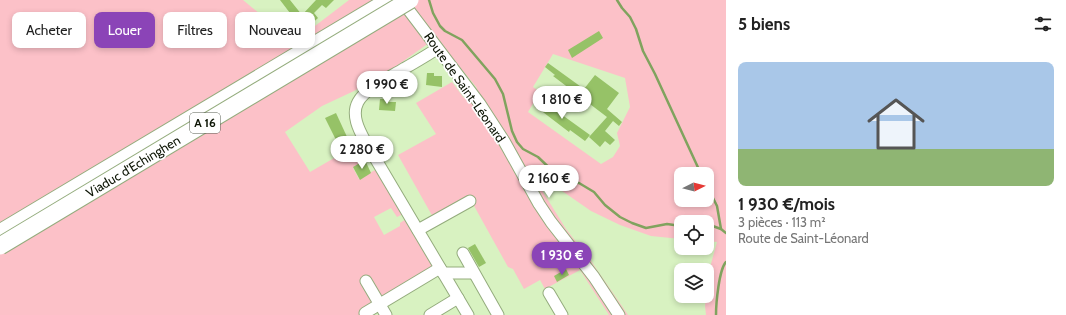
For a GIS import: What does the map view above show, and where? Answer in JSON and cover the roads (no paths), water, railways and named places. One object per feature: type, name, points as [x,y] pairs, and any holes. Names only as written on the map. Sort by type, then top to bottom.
[{"type":"highway","name":"Viaduc d'Echinghen","points":[[0,233],[390,0]]},
{"type":"highway","name":"Viaduc d'Echinghen","points":[[0,246],[410,0]]},
{"type":"street","name":"Route de Saint-Léonard","points":[[401,0],[489,117],[539,204],[551,222],[594,277],[620,315]]},
{"type":"street","points":[[437,49],[377,84],[364,94],[357,103],[355,111],[358,128],[468,315]]},
{"type":"street","points":[[418,230],[470,201]]},
{"type":"street","points":[[463,253],[498,315]]},
{"type":"street","points":[[365,313],[442,270],[473,272]]},
{"type":"street","points":[[366,281],[386,315]]},
{"type":"street","points":[[549,293],[562,315]]},
{"type":"street","points":[[430,315],[458,298]]},
{"type":"waterway","points":[[429,0],[433,13],[440,26],[445,31],[462,40],[495,79],[503,94],[512,131],[517,142],[523,149],[538,157],[563,181],[579,183],[594,192],[605,205],[620,217],[646,228],[667,224],[674,225]]},
{"type":"waterway","points":[[617,0],[630,17],[636,29],[643,51],[698,167]]},
{"type":"waterway","points":[[714,200],[717,206],[721,229]]},
{"type":"waterway","points":[[714,226],[726,233]]},
{"type":"waterway","points":[[716,315],[717,295],[721,272],[726,262]]}]
